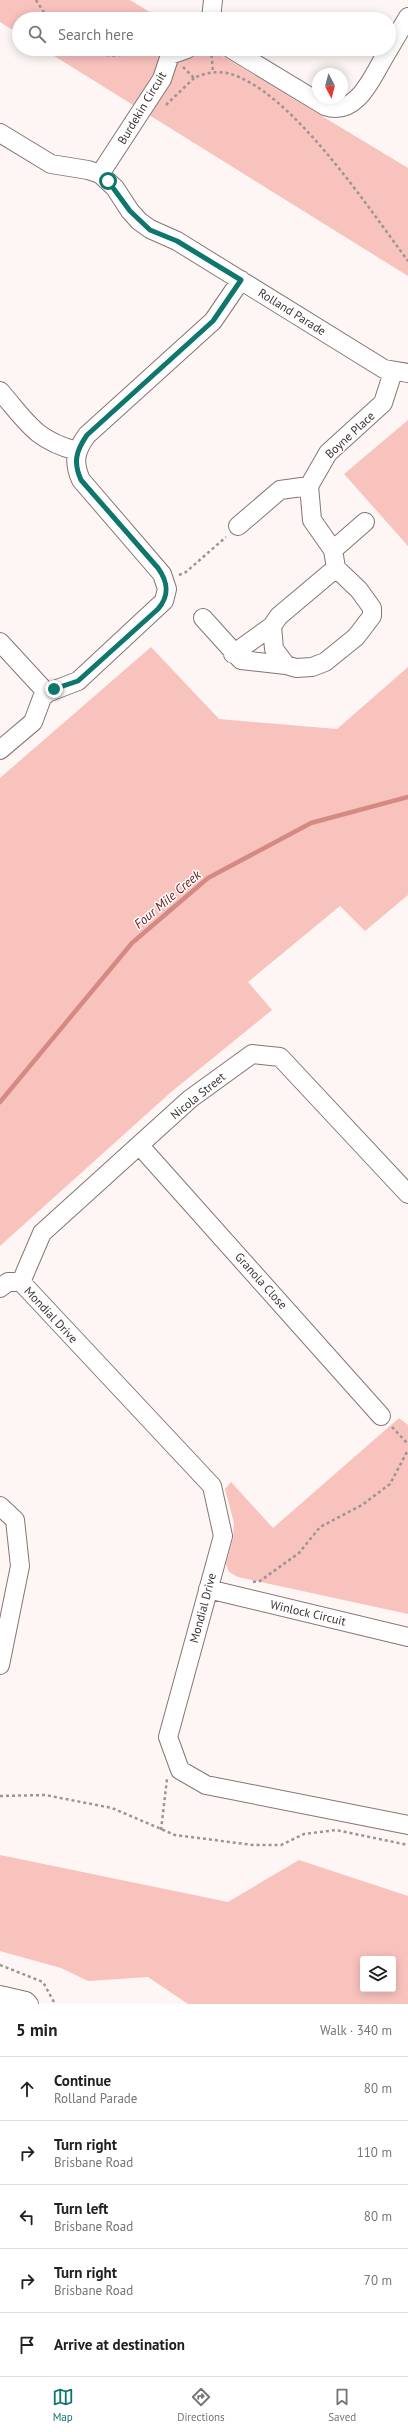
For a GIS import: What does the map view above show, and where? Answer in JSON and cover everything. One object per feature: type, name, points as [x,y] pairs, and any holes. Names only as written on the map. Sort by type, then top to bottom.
[{"type":"street","points":[[212,12],[213,0]]},
{"type":"street","points":[[396,37],[408,17]]},
{"type":"street","name":"Burdekin Circuit","points":[[100,174],[177,56]]},
{"type":"street","points":[[243,56],[325,106],[336,109],[348,107],[358,100],[385,56]]},
{"type":"street","points":[[0,133],[51,164],[88,170],[100,174]]},
{"type":"street","name":"Rolland Parade","points":[[100,174],[114,188],[130,211],[150,230],[177,241],[384,369],[401,372]]},
{"type":"street","points":[[0,750],[32,722],[42,698],[47,693],[78,681],[158,609],[164,601],[167,589],[166,582],[158,568],[81,480],[76,468],[77,451],[87,435],[213,321],[241,280]]},
{"type":"street","name":"Boyne Place","points":[[309,486],[328,453],[383,403],[401,372]]},
{"type":"street","points":[[0,391],[40,436],[54,445],[77,451]]},
{"type":"street","points":[[203,618],[233,654],[241,660],[249,663],[286,665],[296,668],[312,667],[325,662],[356,637],[372,616],[372,608],[359,590],[336,568],[333,550],[312,520],[309,486],[280,490],[238,526]]},
{"type":"street","points":[[333,550],[365,522]]},
{"type":"street","points":[[233,654],[272,626],[279,616],[336,568]]},
{"type":"street","points":[[272,626],[274,649],[286,665]]},
{"type":"street","points":[[0,642],[47,693]]},
{"type":"street","name":"Nicola Street","points":[[21,1282],[42,1233],[140,1146],[190,1099],[252,1054],[280,1056],[408,1194]]},
{"type":"street","name":"Granola Close","points":[[140,1146],[381,1416]]},
{"type":"street","points":[[0,1288],[8,1282],[21,1282]]},
{"type":"street","name":"Mondial Drive","points":[[21,1282],[212,1486],[222,1536],[168,1737],[180,1770]]},
{"type":"street","points":[[0,1506],[15,1520],[20,1566],[0,1665]]},
{"type":"street","name":"Winlock Circuit","points":[[208,1589],[408,1637]]},
{"type":"street","points":[[180,1770],[206,1785],[408,1825]]},
{"type":"street","points":[[0,1995],[26,2001],[29,2004]]},
{"type":"path","points":[[36,0],[44,12]]},
{"type":"path","points":[[181,56],[194,78],[213,72],[227,73],[251,85],[282,106],[298,121],[333,162],[408,261]]},
{"type":"path","points":[[212,56],[213,72]]},
{"type":"path","points":[[173,577],[186,572],[238,526]]},
{"type":"path","points":[[381,1416],[408,1444]]},
{"type":"path","points":[[245,1583],[260,1581],[299,1553],[320,1527],[362,1505],[390,1484],[408,1450]]},
{"type":"path","points":[[161,1830],[167,1778],[180,1770]]},
{"type":"path","points":[[0,1796],[45,1795],[112,1808],[175,1835],[253,1845],[281,1845],[304,1834],[336,1830],[408,1845]]},
{"type":"path","points":[[0,1965],[43,1982],[55,2004]]},
{"type":"shaded area","points":[[0,0],[130,0],[150,12],[12,12],[12,30],[0,22]]},
{"type":"shaded area","points":[[54,56],[223,56],[408,168],[408,276]]},
{"type":"shaded area","points":[[408,420],[408,546],[344,474]]},
{"type":"shaded area","points":[[151,647],[219,719],[337,729],[408,667],[408,895],[365,931],[340,906],[248,982],[272,1010],[170,1093],[0,1246],[0,778]]},
{"type":"shaded area","points":[[399,1418],[408,1425],[408,1614],[238,1577],[229,1572],[226,1564],[233,1539],[234,1523],[225,1489],[231,1482],[273,1528]]},
{"type":"shaded area","points":[[0,1855],[228,1902],[299,1860],[408,1896],[408,2004],[188,2004],[148,1977],[88,1981],[61,1968],[0,1951]]},
{"type":"waterway","name":"Four Mile Creek","points":[[0,1102],[132,943],[208,878],[311,823],[408,797]]},
{"type":"route","points":[[54,689],[78,681],[158,609],[164,601],[167,589],[166,582],[158,568],[81,480],[76,468],[75,460],[77,451],[87,435],[213,321],[241,280],[177,241],[150,230],[130,211],[108,181]]}]
